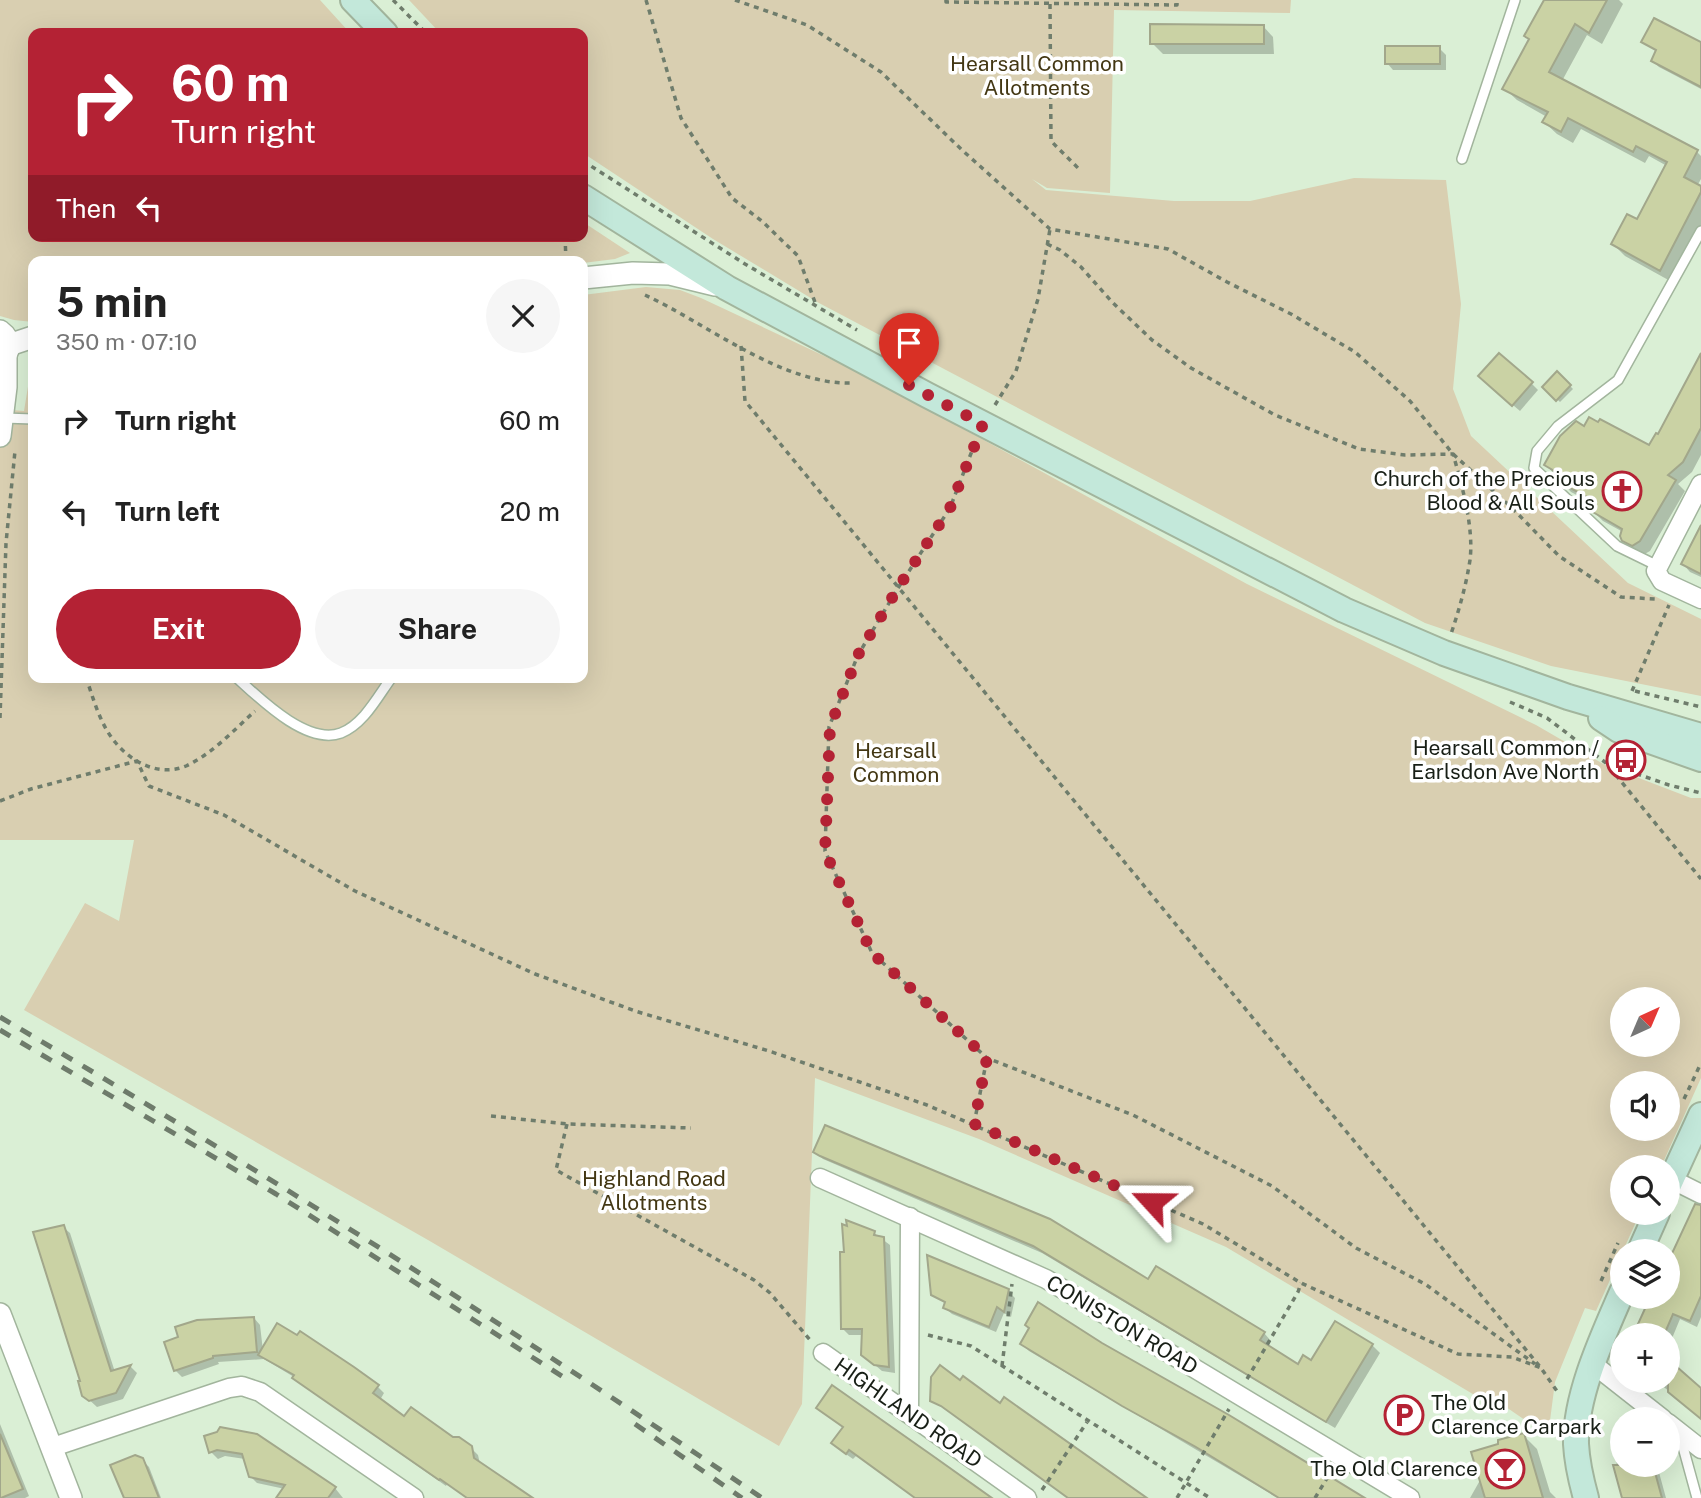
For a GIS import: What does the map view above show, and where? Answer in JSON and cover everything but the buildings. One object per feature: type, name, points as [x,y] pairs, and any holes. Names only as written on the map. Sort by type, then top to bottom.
[{"type":"main road","points":[[354,0],[380,28]]},
{"type":"main road","points":[[588,200],[727,288],[983,424],[1344,610],[1444,653],[1568,697],[1701,736]]},
{"type":"main road","points":[[1568,697],[1619,730],[1701,759]]},
{"type":"main road","points":[[1607,709],[1632,706],[1701,719]]},
{"type":"main road","points":[[1680,1160],[1701,1115]]},
{"type":"main road","points":[[1586,1498],[1578,1470],[1576,1441],[1593,1363],[1615,1309]]},
{"type":"street","points":[[588,277],[633,272],[670,274],[727,288]]},
{"type":"street","points":[[5,418],[4,348],[28,339]]},
{"type":"street","points":[[1701,484],[1657,568],[1662,581],[1701,599]]},
{"type":"street","name":"CONISTON ROAD","points":[[820,1178],[1046,1279],[1410,1498]]},
{"type":"street","points":[[1680,1187],[1701,1194]]},
{"type":"street","points":[[909,1414],[910,1217]]},
{"type":"street","points":[[0,1314],[71,1498]]},
{"type":"street","name":"HIGHLAND ROAD","points":[[823,1353],[1027,1498]]},
{"type":"street","points":[[1593,1363],[1648,1407]]},
{"type":"street","points":[[53,1447],[242,1386],[260,1392],[414,1498]]},
{"type":"street","points":[[1680,1432],[1701,1449]]},
{"type":"lane","points":[[1462,159],[1515,0]]},
{"type":"lane","points":[[1657,568],[1617,546],[1534,468],[1537,451],[1558,426],[1618,380],[1701,231]]},
{"type":"lane","points":[[5,418],[28,419]]},
{"type":"lane","points":[[242,683],[264,703],[316,735],[341,733],[363,718],[387,683]]},
{"type":"lane","points":[[1680,1448],[1697,1498]]},
{"type":"path","points":[[393,0],[421,28]]},
{"type":"path","points":[[646,0],[681,118],[732,198],[763,222],[798,256],[817,306]]},
{"type":"path","points":[[735,0],[807,25],[881,72],[1050,229],[1168,249],[1291,314],[1354,352],[1410,401],[1453,454],[1513,508],[1559,556],[1621,597],[1652,600],[1677,587]]},
{"type":"path","points":[[946,0],[1177,5],[1177,0]]},
{"type":"path","points":[[1050,4],[1051,141],[1080,170]]},
{"type":"path","points":[[588,164],[745,264],[859,331]]},
{"type":"path","points":[[1050,229],[1038,299],[1016,371],[983,424],[950,508],[858,655],[830,727],[825,852],[872,953],[987,1058],[1133,1115],[1272,1186],[1356,1248],[1426,1284],[1541,1368]]},
{"type":"path","points":[[1047,244],[1060,250],[1081,267],[1112,302],[1152,340],[1191,368],[1275,415],[1359,449],[1405,455],[1453,454]]},
{"type":"path","points":[[639,292],[741,346],[745,401],[1541,1368],[1559,1394]]},
{"type":"path","points":[[0,718],[6,543],[5,418]]},
{"type":"path","points":[[1444,653],[1461,605],[1470,558],[1466,499],[1453,454]]},
{"type":"path","points":[[1632,691],[1677,587]]},
{"type":"path","points":[[88,683],[114,741],[137,761],[162,772],[186,766],[215,746],[264,703]]},
{"type":"path","points":[[137,761],[149,786],[224,816],[355,891],[535,974],[635,1011],[769,1051],[928,1105],[1203,1224],[1301,1283],[1458,1354],[1511,1357],[1541,1368]]},
{"type":"path","points":[[0,801],[31,789],[137,761]]},
{"type":"path","points":[[1701,793],[1606,763],[1701,879]]},
{"type":"path","points":[[974,1124],[987,1058]]},
{"type":"path","points":[[491,1116],[567,1124],[691,1128]]},
{"type":"path","points":[[567,1124],[556,1170],[754,1280],[770,1293],[823,1353]]},
{"type":"path","points":[[1002,1366],[1014,1264]]},
{"type":"path","points":[[1177,1498],[1301,1283]]},
{"type":"path","points":[[909,1330],[971,1346],[1210,1498]]},
{"type":"path","points":[[1037,1498],[1087,1422]]},
{"type":"path","points":[[1315,1498],[1340,1457]]},
{"type":"green space","points":[[0,0],[320,0],[345,28],[28,28],[28,242],[588,242],[588,225],[630,253],[615,259],[588,262],[588,256],[28,256],[28,321],[0,316]]},
{"type":"green space","name":"Hearsall Common Allotments","points":[[409,0],[1291,0],[1290,13],[1114,10],[1110,193],[1047,188],[1032,179],[1046,190],[1174,201],[1250,201],[1354,178],[1446,180],[1461,304],[1453,389],[1471,436],[1628,583],[1701,619],[1701,696],[1551,666],[1425,623],[819,303],[713,239],[588,156],[588,28],[435,28]]},
{"type":"green space","name":"Hearsall Common","points":[[646,287],[680,290],[867,376],[1247,584],[1536,725],[1605,765],[1691,798],[1701,798],[1701,1078],[1680,1125],[1680,1071],[1610,1071],[1610,1141],[1673,1141],[1666,1155],[1610,1155],[1610,1225],[1635,1225],[1628,1239],[1610,1239],[1610,1280],[1596,1311],[1585,1308],[1555,1382],[1548,1436],[1506,1407],[1503,1412],[1226,1247],[979,1139],[815,1078],[802,1404],[779,1446],[428,1240],[24,1010],[85,903],[119,921],[134,840],[0,840],[0,409],[24,411],[28,386],[28,683],[588,683],[588,294]]},
{"type":"railway","points":[[0,1017],[385,1251],[762,1498]]},
{"type":"railway","points":[[0,1030],[276,1194],[568,1380]]},
{"type":"railway","points":[[635,1424],[742,1498]]},
{"type":"place","name":"Church of the Precious Blood & All Souls","points":[[1622,491]]},
{"type":"place","name":"Hearsall Common / Earlsdon Ave North","points":[[1626,760]]},
{"type":"place","name":"The Old Clarence Carpark","points":[[1404,1415]]},
{"type":"place","name":"The Old Clarence","points":[[1505,1469]]},
{"type":"route","points":[[909,385],[983,424],[950,508],[858,655],[830,727],[825,852],[872,953],[987,1058],[974,1124],[1152,1202]]},
{"type":"park label","name":"Highland Road Allotments","points":[[654,1191]]}]
